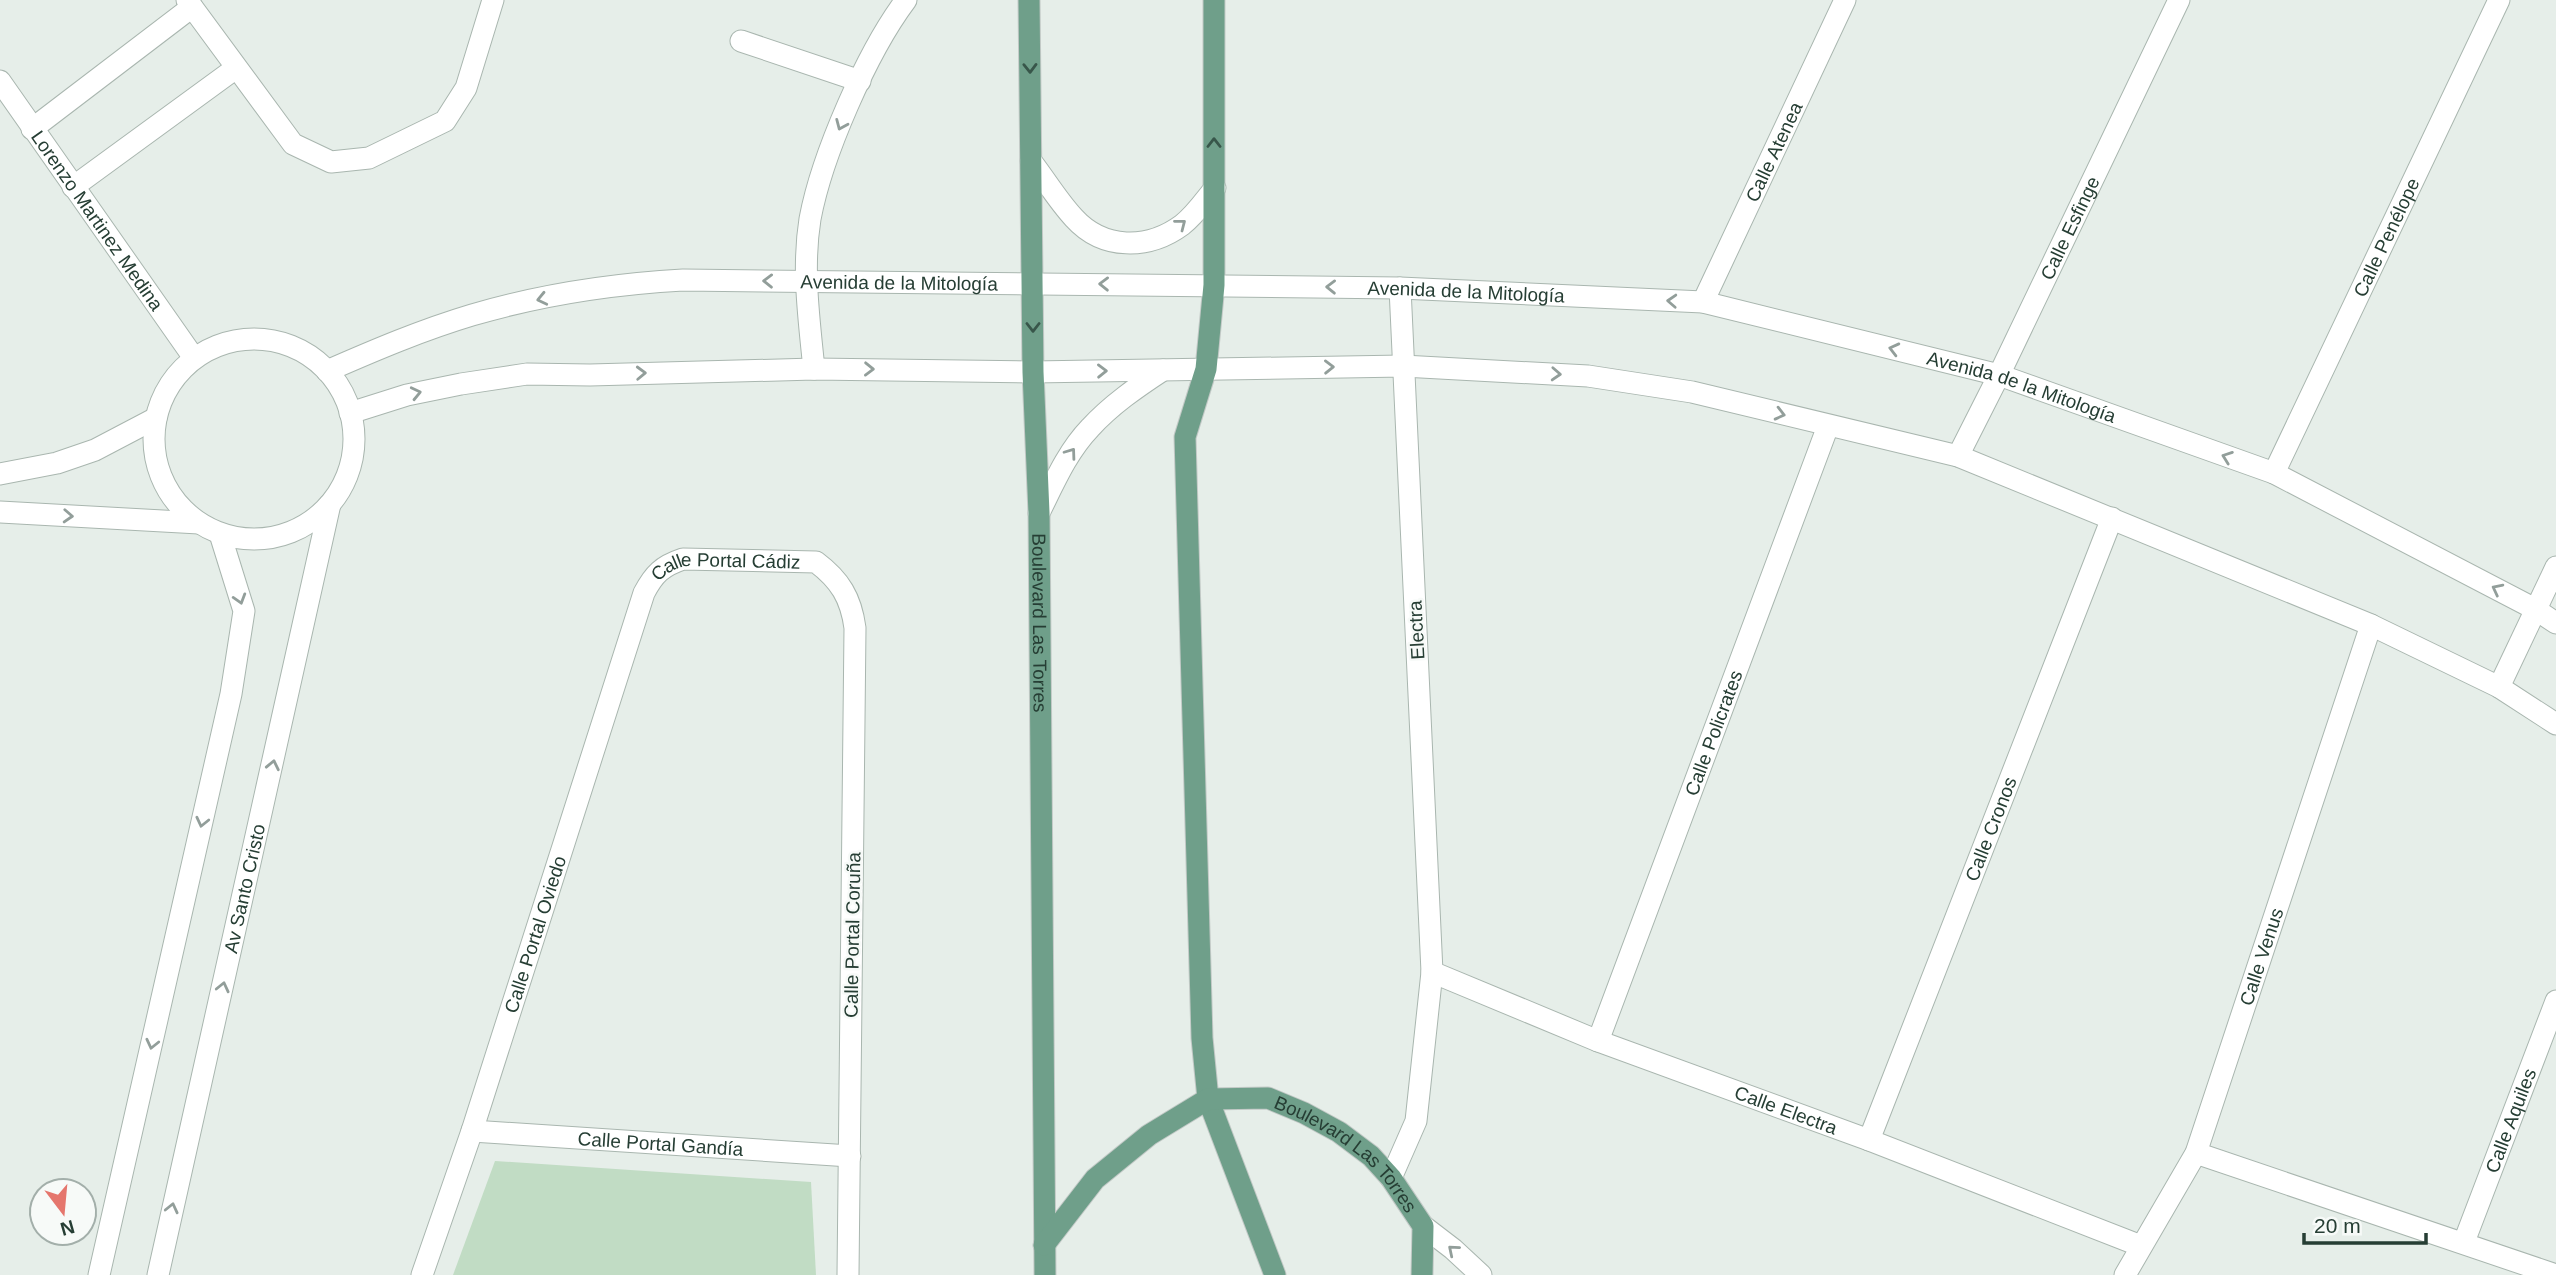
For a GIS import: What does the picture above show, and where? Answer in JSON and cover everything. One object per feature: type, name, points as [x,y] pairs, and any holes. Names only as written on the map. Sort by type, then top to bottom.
[{"type":"main road","name":"Boulevard Las Torres","points":[[1029,0],[1033,372],[1039,513],[1045,1275]]},
{"type":"main road","points":[[1214,0],[1214,285],[1206,369],[1185,437],[1202,1038],[1208,1099],[1275,1275]]},
{"type":"main road","name":"Boulevard Las Torres","points":[[1208,1099],[1268,1098],[1339,1132],[1371,1156],[1391,1178],[1423,1226],[1423,1275]]},
{"type":"main road","points":[[1044,1245],[1096,1180],[1149,1135],[1208,1099]]},
{"type":"street","points":[[32,129],[190,4],[293,144],[331,162],[369,159],[445,121],[466,88],[493,0]]},
{"type":"street","points":[[814,369],[806,281],[810,220],[826,158],[860,81],[896,13],[906,0]]},
{"type":"street","name":"Calle Atenea","points":[[1703,302],[1845,0]]},
{"type":"street","name":"Calle Esfinge","points":[[1958,456],[2179,0]]},
{"type":"street","name":"Calle Penélope","points":[[2274,474],[2499,0]]},
{"type":"street","points":[[741,41],[860,81]]},
{"type":"street","points":[[73,187],[236,68]]},
{"type":"street","name":"Lorenzo Martinez Medina","points":[[0,81],[194,358]]},
{"type":"street","points":[[1031,161],[1074,218],[1087,229],[1120,244],[1142,243],[1164,236],[1184,223],[1215,188]]},
{"type":"street","name":"Avenida de la Mitología","points":[[327,371],[396,341],[473,314],[561,294],[662,281],[1400,288],[1703,302],[1999,375],[2274,474],[2535,609],[2556,623]]},
{"type":"street","name":"Electra","points":[[1391,1178],[1416,1121],[1432,972],[1400,288]]},
{"type":"street","points":[[263,340],[287,345],[309,356],[327,371],[342,391],[351,413],[354,437],[352,461],[344,484],[330,504],[313,520],[292,532],[268,539],[244,539],[220,534],[199,523],[180,508],[165,488],[156,466],[153,442],[156,418],[163,396],[177,375],[194,358],[216,346],[263,340]]},
{"type":"street","points":[[351,413],[407,395],[527,374],[814,369],[1033,372],[1403,366],[1588,376],[1692,391],[1958,456],[2371,625],[2499,687],[2556,724]]},
{"type":"street","points":[[1039,513],[1064,463],[1089,428],[1123,397],[1163,370]]},
{"type":"street","points":[[0,474],[57,463],[83,454],[156,418]]},
{"type":"street","name":"Calle Policrates","points":[[1598,1041],[1828,426]]},
{"type":"street","name":"Av Santo Cristo","points":[[158,1275],[330,504]]},
{"type":"street","points":[[0,512],[199,523]]},
{"type":"street","name":"Calle Cronos","points":[[1869,1140],[2112,518]]},
{"type":"street","points":[[99,1275],[232,694],[244,611],[220,534]]},
{"type":"street","name":"Calle Portal Cádiz","points":[[645,593],[653,575],[666,564],[683,559],[816,562],[833,575],[848,596]]},
{"type":"street","points":[[2499,687],[2556,567]]},
{"type":"street","name":"Calle Portal Oviedo","points":[[422,1275],[472,1131],[645,593]]},
{"type":"street","name":"Calle Portal Coruña","points":[[848,596],[855,628],[848,1275]]},
{"type":"street","name":"Calle Venus","points":[[2124,1275],[2196,1153],[2371,625]]},
{"type":"street","name":"Calle Electra","points":[[1432,972],[1598,1041],[1869,1140],[2141,1246]]},
{"type":"street","name":"Calle Aquiles","points":[[2464,1242],[2556,1001]]},
{"type":"street","name":"Calle Portal Gandía","points":[[472,1131],[849,1156]]},
{"type":"street","points":[[2196,1153],[2556,1275]]},
{"type":"street","points":[[1423,1226],[1454,1249],[1481,1275]]},
{"type":"green space","points":[[495,1161],[811,1182],[816,1275],[453,1275]]}]
